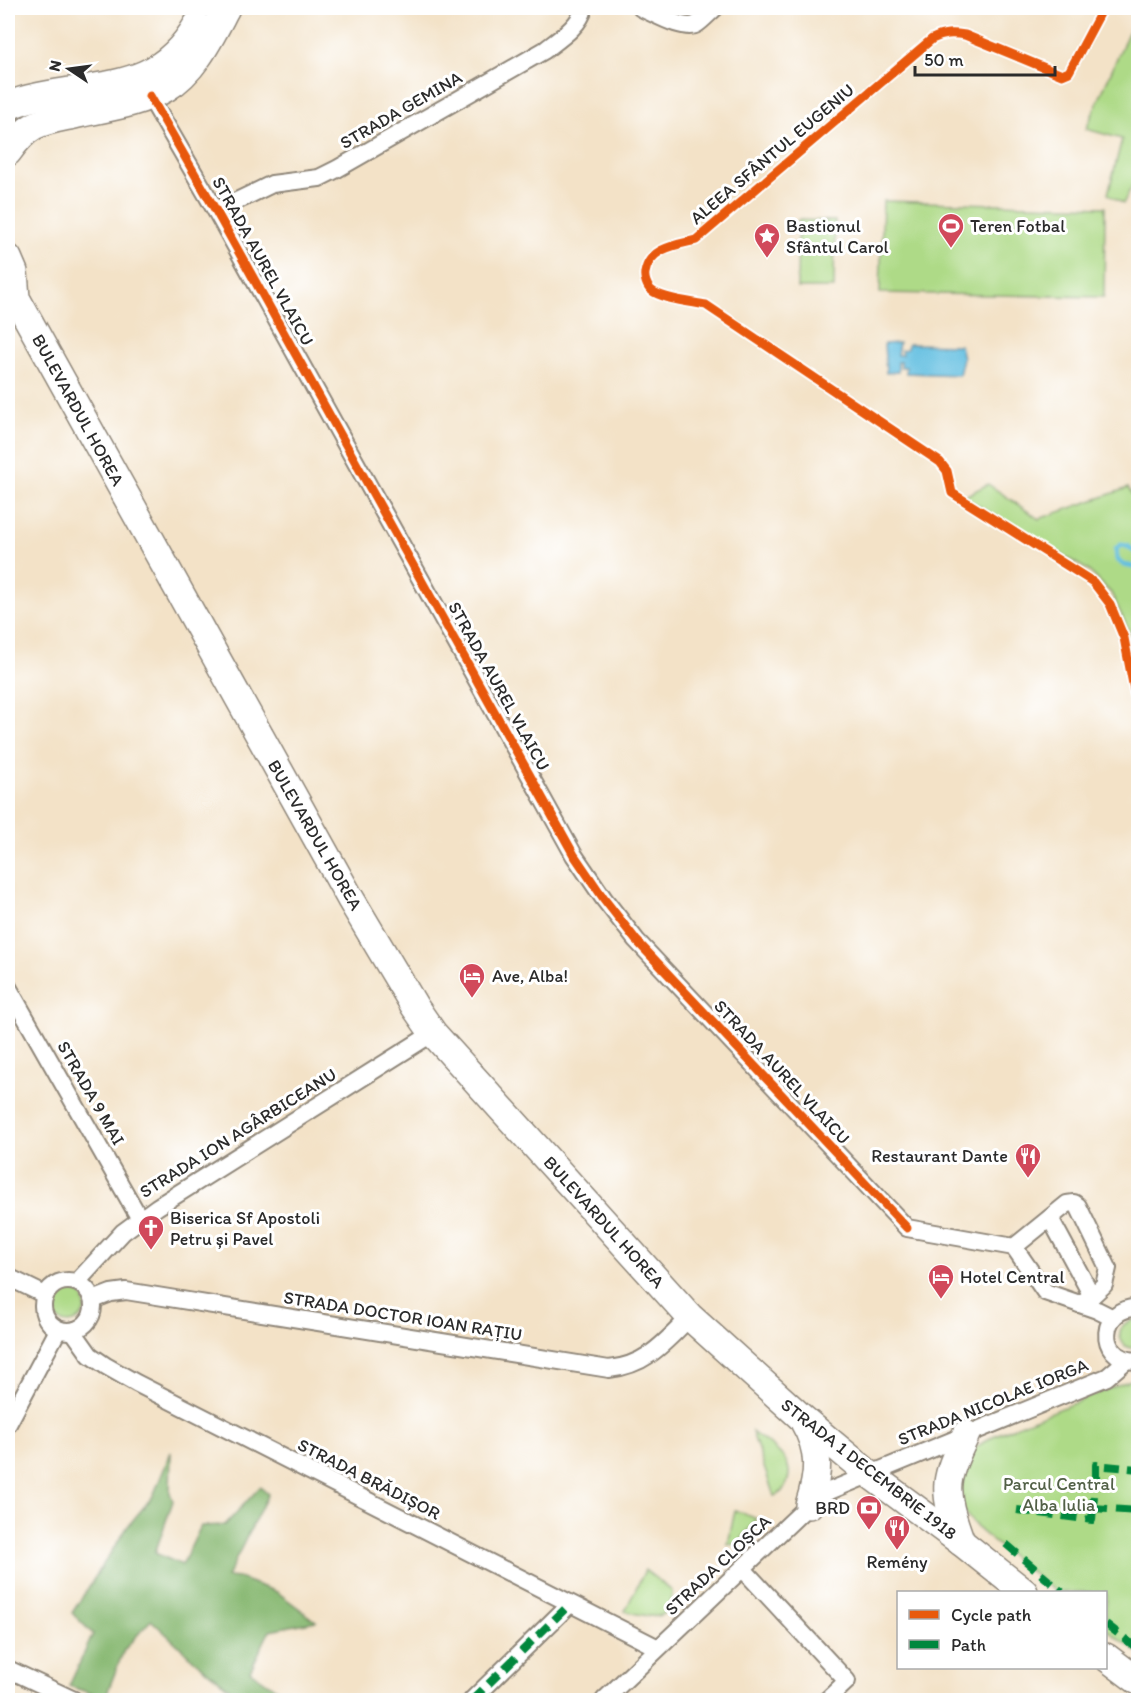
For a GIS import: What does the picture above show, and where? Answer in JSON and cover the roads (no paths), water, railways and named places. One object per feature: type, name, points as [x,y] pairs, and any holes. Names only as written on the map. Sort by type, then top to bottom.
[{"type":"main road","points":[[8,152],[24,134],[48,120],[127,104],[158,69],[182,48],[206,8]]},
{"type":"main road","points":[[8,107],[24,100],[120,82],[144,87],[167,88],[182,76],[207,44],[226,8]]},
{"type":"main road","points":[[8,258],[14,272],[12,296]]},
{"type":"main road","name":"BULEVARDUL HOREA","points":[[12,296],[350,898],[415,1007],[433,1033],[690,1317]]},
{"type":"main road","name":"STRADA 1 DECEMBRIE 1918","points":[[690,1317],[802,1418],[869,1474],[961,1542],[1022,1591]]},
{"type":"main road","points":[[802,1418],[811,1435],[817,1462],[816,1484],[809,1505]]},
{"type":"main road","points":[[961,1542],[951,1510],[948,1485],[954,1460],[966,1434]]},
{"type":"main road","points":[[1107,1658],[1138,1681]]},
{"type":"street","name":"STRADA GEMINA","points":[[216,211],[272,184],[319,178],[337,169],[545,50],[573,26],[584,12],[584,8]]},
{"type":"street","points":[[641,8],[679,24],[695,26],[715,8]]},
{"type":"street","name":"STRADA AUREL VLAICU","points":[[144,87],[216,211],[568,845],[604,900],[636,940],[907,1228],[1014,1248]]},
{"type":"street","name":"STRADA 9 MAI","points":[[8,987],[140,1219]]},
{"type":"street","name":"STRADA ION AGÂRBICEANU","points":[[76,1282],[123,1232],[140,1219],[433,1033]]},
{"type":"street","points":[[1074,1203],[1078,1206],[1108,1268],[1104,1285],[1086,1300],[1045,1292],[1014,1248],[1067,1204],[1074,1203]]},
{"type":"street","points":[[1050,1218],[1086,1300],[1097,1310],[1113,1318],[1124,1309],[1138,1308]]},
{"type":"street","points":[[8,1276],[45,1295]]},
{"type":"street","points":[[62,1281],[76,1282],[84,1286],[93,1300],[91,1316],[81,1328],[66,1330],[51,1325],[43,1311],[42,1303],[45,1295],[49,1289],[62,1281]]},
{"type":"street","name":"STRADA DOCTOR IOAN RAȚIU","points":[[93,1300],[111,1293],[126,1291],[609,1369],[620,1368],[645,1358],[690,1317]]},
{"type":"street","name":"STRADA NICOLAE IORGA","points":[[1113,1318],[1108,1326],[1108,1343],[1119,1357],[1133,1360]]},
{"type":"street","points":[[8,1424],[66,1330]]},
{"type":"street","name":"STRADA BRĂDIȘOR","points":[[66,1330],[90,1355],[106,1366],[658,1648]]},
{"type":"street","name":"STRADA NICOLAE IORGA","points":[[869,1474],[1107,1377],[1133,1360]]},
{"type":"street","name":"STRADA CLOȘCA","points":[[604,1701],[809,1505],[827,1492],[869,1474]]},
{"type":"street","points":[[743,1569],[847,1681],[827,1701]]},
{"type":"street","points":[[472,1701],[570,1604]]},
{"type":"street","points":[[8,1670],[74,1701]]},
{"type":"water","points":[[899,343],[897,355],[902,355],[901,350],[907,349],[908,344],[960,345],[963,358],[959,375],[906,373],[906,367],[901,367],[901,362],[898,362],[898,372],[886,373],[884,344]]},
{"type":"waterway","points":[[1138,554],[1127,546],[1121,545],[1116,549],[1117,559],[1124,565],[1138,568]]},
{"type":"place","name":"Teren Fotbal","points":[[951,249]]},
{"type":"place","name":"Bastionul Sfântul Carol","points":[[767,259]]},
{"type":"place","name":"Ave, Alba!","points":[[472,999]]},
{"type":"place","name":"Restaurant Dante","points":[[1028,1179]]},
{"type":"place","name":"Biserica Sf Apostoli Petru și Pavel","points":[[151,1251]]},
{"type":"place","name":"Hotel Central","points":[[941,1300]]},
{"type":"place","name":"BRD","points":[[869,1531]]},
{"type":"place","name":"Remény","points":[[897,1551]]},
{"type":"park label","name":"Parcul Central Alba Iulia","points":[[1059,1494]]}]
